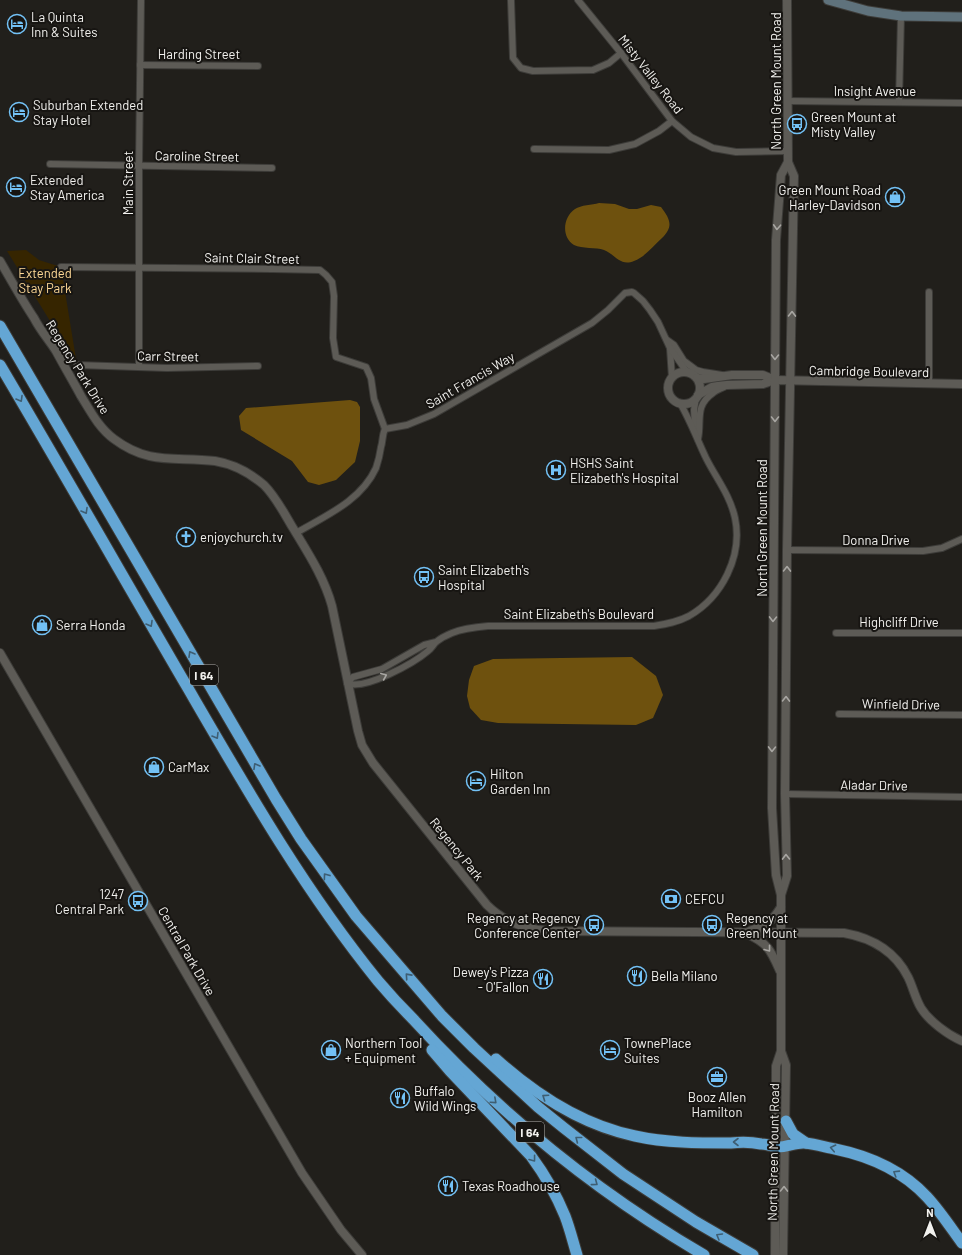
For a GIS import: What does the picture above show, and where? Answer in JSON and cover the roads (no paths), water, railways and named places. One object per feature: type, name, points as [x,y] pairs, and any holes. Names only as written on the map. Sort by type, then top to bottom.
[{"type":"highway","name":"I 64","points":[[0,326],[244,745],[301,839],[356,916],[442,1016],[510,1082],[564,1128],[623,1174],[683,1214],[753,1255]]},
{"type":"highway","name":"I 64","points":[[0,365],[266,821],[320,902],[380,982],[462,1071],[516,1120],[571,1166],[601,1188],[640,1215],[704,1255]]},
{"type":"highway","points":[[380,982],[388,1000],[450,1071],[532,1156],[543,1172],[565,1217],[577,1255]]},
{"type":"highway","points":[[434,1005],[449,1014],[522,1082],[575,1115],[604,1127],[635,1136],[691,1143],[752,1142],[780,1147],[798,1143],[806,1143],[851,1152],[896,1172],[910,1182],[927,1197],[962,1243]]},
{"type":"highway","points":[[786,1121],[793,1134],[806,1143]]},
{"type":"main road","points":[[828,0],[868,11],[901,16],[962,17]]},
{"type":"street","name":"Main Street","points":[[139,366],[141,0]]},
{"type":"street","points":[[511,0],[513,58],[521,68],[533,71],[593,70],[609,63],[621,53]]},
{"type":"street","name":"Misty Valley Road","points":[[578,0],[621,53],[672,121],[691,137],[713,148],[736,152],[788,151]]},
{"type":"street","name":"North Green Mount Road","points":[[781,895],[787,876],[785,794],[787,550],[794,176],[788,162],[787,0]]},
{"type":"street","points":[[899,102],[901,16]]},
{"type":"street","name":"Harding Street","points":[[140,65],[258,66]]},
{"type":"street","name":"Insight Avenue","points":[[788,102],[962,103]]},
{"type":"street","points":[[534,149],[609,150],[635,144],[659,131],[672,121]]},
{"type":"street","name":"North Green Mount Road","points":[[775,1255],[779,1242],[780,1147],[776,1066],[781,1052],[782,933],[781,895],[776,875],[772,808],[775,380],[778,219],[781,175],[788,162]]},
{"type":"street","name":"Caroline Street","points":[[50,164],[272,168]]},
{"type":"street","name":"Regency Park Drive","points":[[0,261],[34,318],[55,349],[94,419],[105,431],[127,448],[143,455],[156,458],[217,462],[234,466],[250,474],[264,485],[280,506],[296,533]]},
{"type":"street","name":"Saint Clair Street","points":[[61,267],[272,268],[320,270],[332,282],[334,296],[333,338],[336,357],[366,367],[370,378],[374,399],[385,429]]},
{"type":"street","name":"Saint Francis Way","points":[[385,429],[407,425],[432,415],[592,323],[625,293],[632,292],[643,300],[658,322],[670,348],[688,372]]},
{"type":"street","points":[[929,292],[929,384]]},
{"type":"street","name":"Saint Francis Way","points":[[666,339],[674,345],[684,361],[696,370],[725,376]]},
{"type":"street","name":"Saint Francis Way","points":[[670,348],[672,378]]},
{"type":"street","name":"Carr Street","points":[[77,365],[167,368],[258,366]]},
{"type":"street","points":[[672,378],[681,372],[688,372],[697,378],[704,379],[725,376],[763,375],[775,380]]},
{"type":"street","name":"Saint Elizabeth's Boulevard","points":[[347,683],[357,685],[388,675],[428,651],[436,642],[463,629],[475,627],[654,626],[678,621],[698,611],[716,593],[729,572],[736,546],[736,519],[731,504],[706,458],[688,416],[680,403],[674,400],[669,391],[669,384],[672,378]]},
{"type":"street","name":"Saint Elizabeth's Boulevard","points":[[697,378],[700,388],[694,410],[697,436]]},
{"type":"street","points":[[680,403],[690,402],[712,387],[728,384],[763,384],[775,380]]},
{"type":"street","name":"Cambridge Boulevard","points":[[775,380],[962,384]]},
{"type":"street","name":"Saint Elizabeth's Boulevard","points":[[697,436],[700,431],[700,410],[702,404],[712,393],[728,384]]},
{"type":"street","points":[[296,533],[350,501],[365,486],[376,468],[382,446],[383,432],[385,429]]},
{"type":"street","name":"Regency Park","points":[[296,533],[319,572],[328,592],[347,683],[360,738],[366,753],[487,905],[495,913],[520,926],[533,930],[548,931],[844,933],[858,935],[884,948],[895,957],[908,978],[917,1000],[924,1012],[943,1030],[962,1041]]},
{"type":"street","name":"Donna Drive","points":[[787,550],[923,551],[942,548],[962,539]]},
{"type":"street","name":"Highcliff Drive","points":[[836,633],[962,633]]},
{"type":"street","name":"Central Park Drive","points":[[0,653],[302,1173],[341,1230],[362,1255]]},
{"type":"street","name":"Winfield Drive","points":[[839,714],[962,716]]},
{"type":"street","name":"Aladar Drive","points":[[785,794],[962,797]]},
{"type":"street","points":[[745,933],[763,926],[773,919],[781,906]]},
{"type":"street","points":[[745,933],[760,940],[767,946],[773,955],[781,974]]},
{"type":"street","name":"North Green Mount Road","points":[[780,1147],[786,1121],[786,1065],[781,1052]]},
{"type":"street","name":"North Green Mount Road","points":[[779,1242],[783,1255]]},
{"type":"place","name":"La Quinta Inn & Suites","points":[[17,24]]},
{"type":"place","name":"Suburban Extended Stay Hotel","points":[[19,112]]},
{"type":"place","name":"Green Mount at Misty Valley","points":[[797,124]]},
{"type":"place","name":"Extended Stay America","points":[[16,187]]},
{"type":"place","name":"Green Mount Road Harley-Davidson","points":[[895,197]]},
{"type":"place","name":"HSHS Saint Elizabeth's Hospital","points":[[556,470]]},
{"type":"place","name":"enjoychurch.tv","points":[[186,537]]},
{"type":"place","name":"Saint Elizabeth's Hospital","points":[[424,577]]},
{"type":"place","name":"Serra Honda","points":[[42,625]]},
{"type":"place","name":"CarMax","points":[[154,767]]},
{"type":"place","name":"Hilton Garden Inn","points":[[476,781]]},
{"type":"place","name":"CEFCU","points":[[671,899]]},
{"type":"place","name":"1247 Central Park","points":[[138,901]]},
{"type":"place","name":"Regency at Regency Conference Center","points":[[594,925]]},
{"type":"place","name":"Regency at Green Mount","points":[[712,925]]},
{"type":"place","name":"Bella Milano","points":[[637,976]]},
{"type":"place","name":"Dewey's Pizza - O'Fallon","points":[[543,979]]},
{"type":"place","name":"Northern Tool + Equipment","points":[[331,1050]]},
{"type":"place","name":"TownePlace Suites","points":[[610,1050]]},
{"type":"place","name":"Booz Allen Hamilton","points":[[717,1077]]},
{"type":"place","name":"Buffalo Wild Wings","points":[[400,1098]]},
{"type":"place","name":"Texas Roadhouse","points":[[448,1186]]},
{"type":"park label","name":"Extended Stay Park","points":[[45,280]]}]
